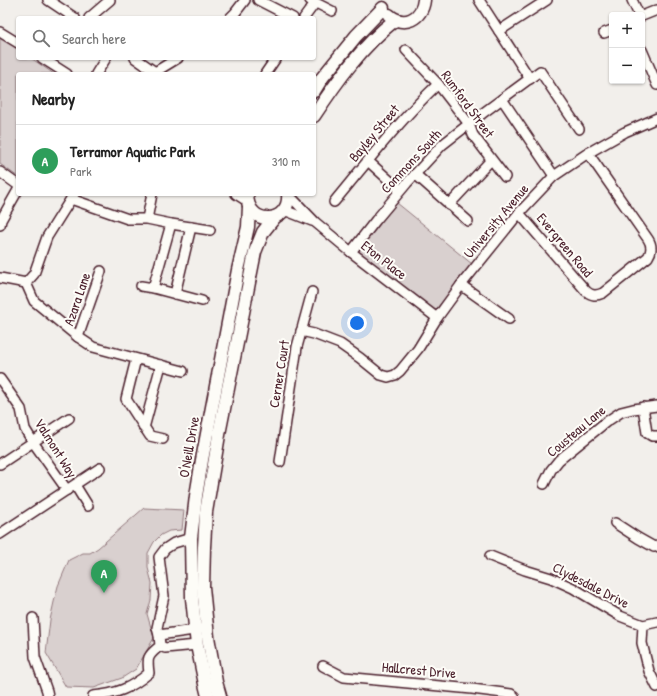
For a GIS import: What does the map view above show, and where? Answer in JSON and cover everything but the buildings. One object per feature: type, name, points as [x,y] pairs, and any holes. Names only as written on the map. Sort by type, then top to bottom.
[{"type":"main road","points":[[383,4],[386,13],[395,20],[402,21],[415,17],[420,12],[424,0]]},
{"type":"main road","points":[[316,88],[322,78],[383,4]]},
{"type":"main road","points":[[316,113],[331,90],[357,56],[380,31],[395,20]]},
{"type":"main road","name":"O'Neill Drive","points":[[208,696],[197,645],[201,629],[206,512],[220,429],[255,252],[263,232],[287,205],[288,196]]},
{"type":"main road","points":[[248,200],[254,213],[261,217],[268,218],[280,213]]},
{"type":"main road","name":"O'Neill Drive","points":[[220,696],[215,674],[192,598],[191,538],[202,460],[236,277],[248,227],[248,200]]},
{"type":"street","points":[[48,0],[72,16]]},
{"type":"street","points":[[91,16],[110,0]]},
{"type":"street","points":[[232,16],[245,0]]},
{"type":"street","points":[[258,0],[289,16]]},
{"type":"street","points":[[479,0],[530,79]]},
{"type":"street","points":[[498,31],[547,0]]},
{"type":"street","points":[[632,0],[639,12]]},
{"type":"street","points":[[305,16],[313,1],[332,11]]},
{"type":"street","points":[[645,14],[657,10]]},
{"type":"street","points":[[0,32],[16,42]]},
{"type":"street","name":"Rumford Street","points":[[406,50],[438,84],[468,124],[473,136],[504,177]]},
{"type":"street","points":[[645,57],[657,85]]},
{"type":"street","points":[[45,60],[64,72]]},
{"type":"street","points":[[97,72],[105,60]]},
{"type":"street","points":[[138,60],[153,72]]},
{"type":"street","points":[[156,72],[175,60]]},
{"type":"street","points":[[266,72],[275,60]]},
{"type":"street","name":"Commons South","points":[[351,252],[400,190],[442,145],[540,71],[578,129]]},
{"type":"street","name":"Bayley Street","points":[[334,202],[416,105],[438,84]]},
{"type":"street","points":[[502,99],[554,176]]},
{"type":"street","name":"University Avenue","points":[[301,331],[314,334],[340,344],[381,375],[388,377],[395,375],[418,349],[437,318],[461,285],[519,213],[554,176],[588,153],[625,132],[657,118]]},
{"type":"street","name":"Evergreen Road","points":[[519,213],[590,294],[596,296],[603,293],[648,257],[651,247],[648,239],[588,153]]},
{"type":"street","points":[[449,205],[491,160]]},
{"type":"street","points":[[368,161],[400,190]]},
{"type":"street","points":[[0,172],[16,183]]},
{"type":"street","points":[[415,174],[468,222]]},
{"type":"street","points":[[0,225],[1,220],[16,194]]},
{"type":"street","points":[[26,283],[34,274],[47,237],[72,196],[128,219],[147,219],[210,230]]},
{"type":"street","points":[[147,219],[152,196]]},
{"type":"street","name":"Eton Place","points":[[290,196],[315,222],[351,252],[437,318]]},
{"type":"street","name":"Eton Place","points":[[280,213],[315,222]]},
{"type":"street","points":[[153,288],[171,224]]},
{"type":"street","points":[[175,294],[191,227]]},
{"type":"street","name":"Azara Lane","points":[[78,337],[101,271]]},
{"type":"street","points":[[0,278],[26,283]]},
{"type":"street","points":[[26,283],[34,302],[93,347],[183,371]]},
{"type":"street","points":[[461,285],[509,319]]},
{"type":"street","points":[[141,286],[202,301]]},
{"type":"street","name":"Cerner Court","points":[[280,462],[296,347],[312,292]]},
{"type":"street","points":[[136,359],[126,399],[150,436],[163,439]]},
{"type":"street","points":[[144,428],[161,365]]},
{"type":"street","name":"Valmont Way","points":[[0,378],[3,391],[21,409],[25,429],[33,442],[88,506]]},
{"type":"street","name":"Cousteau Lane","points":[[544,484],[551,470],[560,460],[606,422],[621,412],[643,407],[657,406]]},
{"type":"street","points":[[643,407],[647,433],[652,436],[657,436]]},
{"type":"street","points":[[0,464],[68,418]]},
{"type":"street","points":[[0,534],[100,468]]},
{"type":"street","points":[[615,523],[654,547],[657,546]]},
{"type":"street","points":[[160,646],[157,628],[164,596],[159,557],[164,549],[174,543],[191,538]]},
{"type":"street","name":"Clydesdale Drive","points":[[490,556],[573,588],[620,616],[644,625]]},
{"type":"street","points":[[33,618],[35,657],[48,696]]},
{"type":"street","points":[[657,622],[644,625],[642,643],[649,671],[657,686]]},
{"type":"street","points":[[159,635],[201,629]]},
{"type":"street","points":[[160,646],[165,648],[197,645]]},
{"type":"street","points":[[94,696],[124,690],[138,682],[149,673],[147,660],[151,652],[160,646]]},
{"type":"street","name":"Hallcrest Drive","points":[[324,666],[344,677],[472,689],[511,694],[514,696]]},
{"type":"shaded area","points":[[0,37],[16,48],[16,60],[34,60],[51,72],[16,72],[16,176],[0,164]]},
{"type":"shaded area","points":[[397,203],[472,264],[434,312],[358,251]]},
{"type":"shaded area","points":[[144,508],[184,510],[182,530],[169,531],[161,535],[154,542],[148,553],[148,568],[152,583],[151,600],[147,614],[154,638],[136,669],[122,678],[94,688],[66,687],[46,653],[54,602],[58,586],[69,560],[83,553],[90,553],[98,548]]},
{"type":"place","name":"Terramor Aquatic Park","points":[[104,593]]}]
